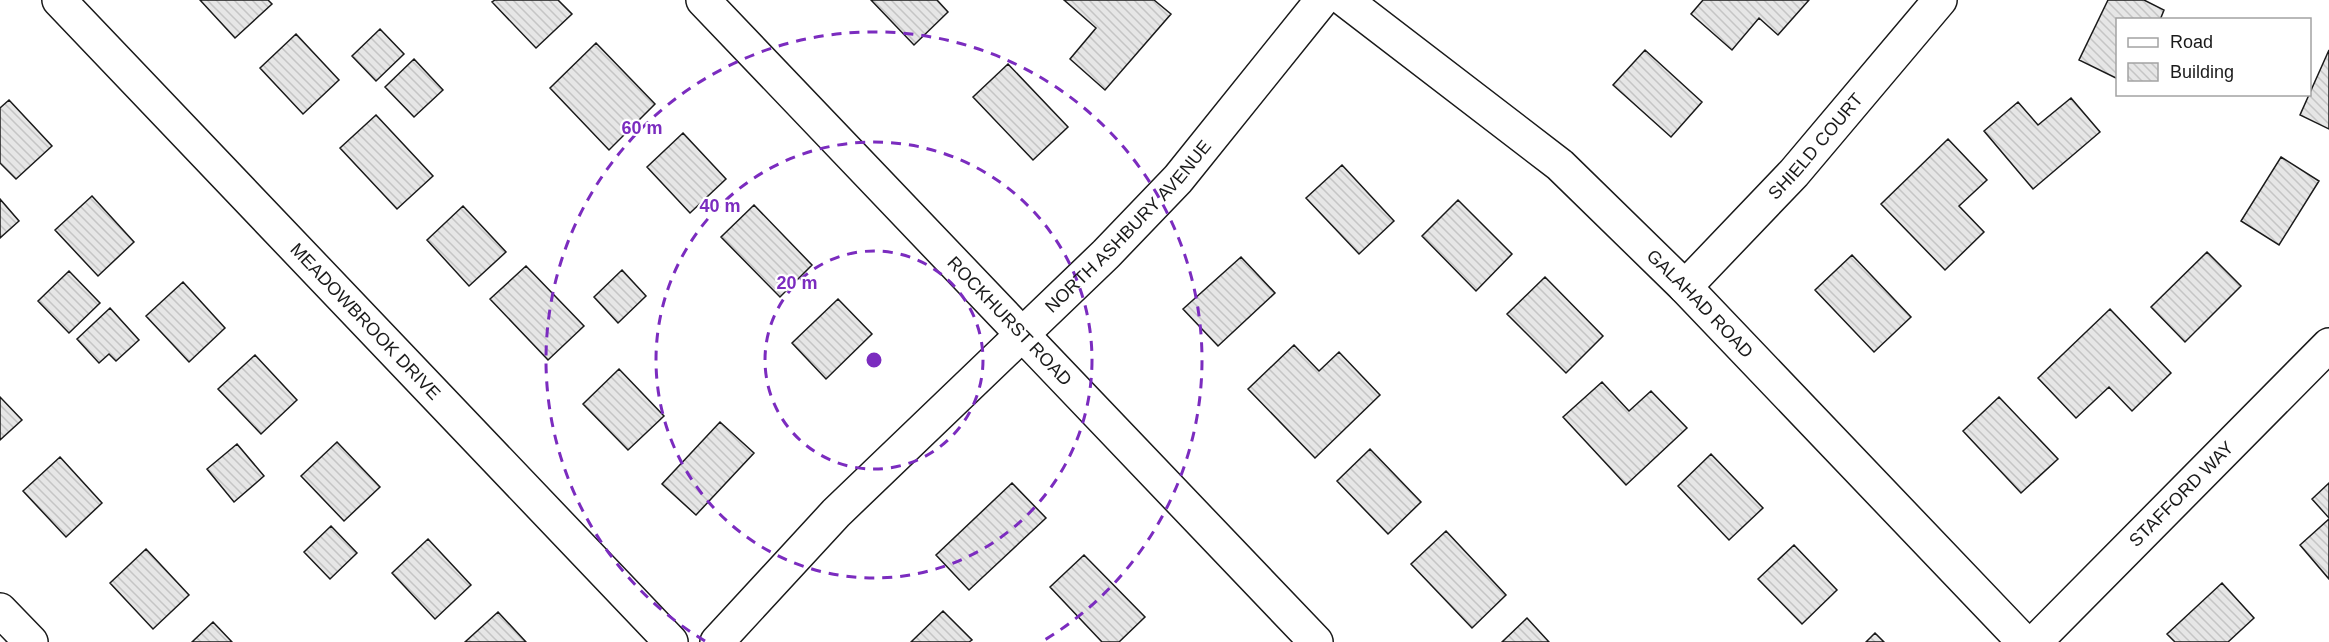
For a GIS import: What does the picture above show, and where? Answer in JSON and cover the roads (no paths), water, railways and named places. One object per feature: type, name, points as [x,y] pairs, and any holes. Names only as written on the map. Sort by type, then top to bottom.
[{"type":"street","name":"MEADOWBROOK DRIVE","points":[[59,0],[671,642]]},
{"type":"street","name":"ROCKHURST ROAD","points":[[703,0],[1316,642]]},
{"type":"street","name":"NORTH ASHBURY AVENUE","points":[[717,642],[836,513],[1106,254],[1178,179],[1322,0]]},
{"type":"street","name":"GALAHAD ROAD","points":[[1346,0],[1560,165],[1685,287],[2024,642]]},
{"type":"street","name":"SHIELD COURT","points":[[1685,287],[1794,173],[1940,0]]},
{"type":"street","name":"STAFFORD WAY","points":[[2036,642],[2329,345]]},
{"type":"street","points":[[0,610],[31,642]]}]
